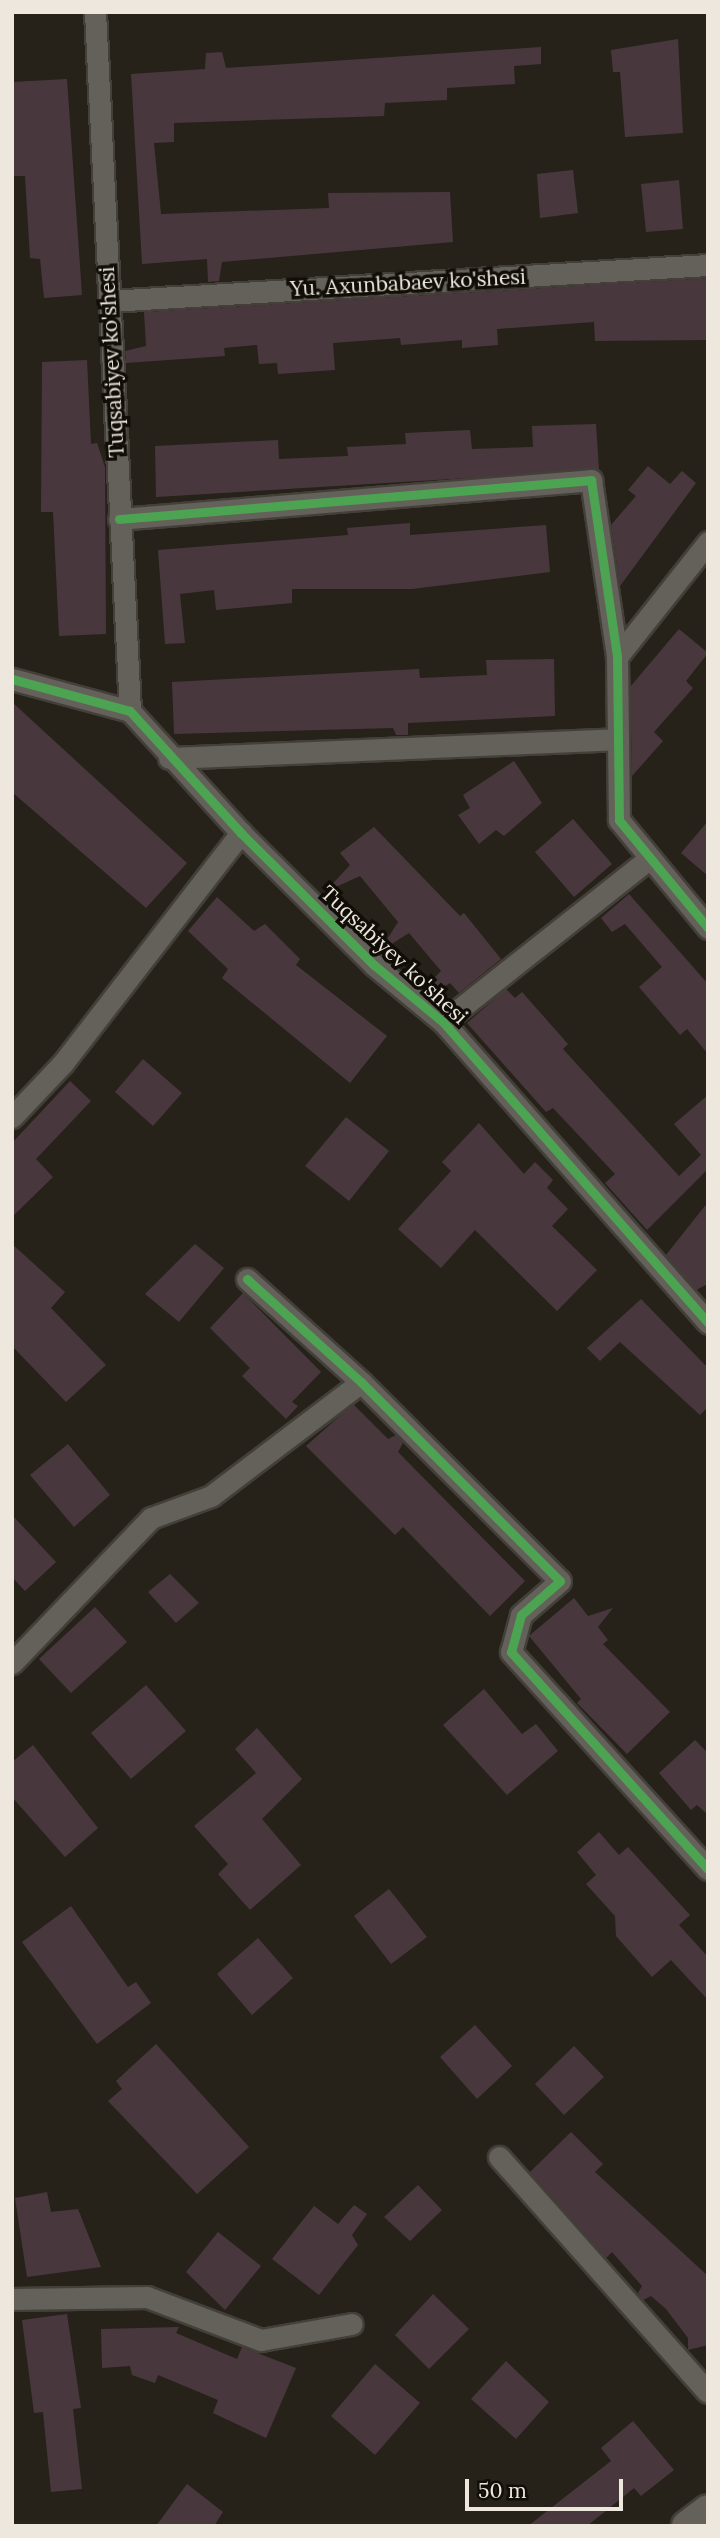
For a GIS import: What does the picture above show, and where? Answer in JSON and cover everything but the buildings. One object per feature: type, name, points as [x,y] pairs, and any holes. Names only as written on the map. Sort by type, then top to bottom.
[{"type":"street","name":"Tuqsabiyev ko'shesi","points":[[95,12],[130,711],[169,758],[241,833],[374,965],[443,1022],[708,1323]]},
{"type":"street","name":"Yu. Axunbabaev ko'shesi","points":[[109,301],[708,265]]},
{"type":"street","points":[[119,519],[592,480],[617,657],[619,820],[708,928]]},
{"type":"street","points":[[617,657],[708,542]]},
{"type":"street","points":[[12,679],[130,711]]},
{"type":"street","points":[[169,758],[618,739]]},
{"type":"street","points":[[12,1117],[63,1063],[241,833]]},
{"type":"street","points":[[443,1022],[650,858]]},
{"type":"street","points":[[247,1279],[361,1382],[560,1581],[521,1615],[511,1652],[708,1869]]},
{"type":"street","points":[[12,1663],[151,1518],[211,1496],[361,1382]]},
{"type":"street","points":[[499,2157],[708,2392]]},
{"type":"street","points":[[12,2299],[147,2297],[261,2340],[352,2324]]},
{"type":"street","points":[[687,2526],[708,2510]]},
{"type":"cycle path","points":[[119,519],[591,480],[617,657],[619,820],[708,928]]},
{"type":"cycle path","points":[[12,679],[130,711],[241,833],[374,965],[443,1022],[708,1323]]},
{"type":"cycle path","points":[[247,1279],[361,1382],[560,1581],[521,1615],[511,1652],[708,1869]]}]
